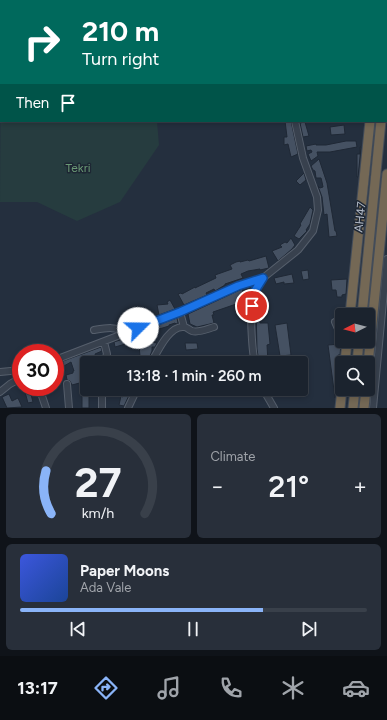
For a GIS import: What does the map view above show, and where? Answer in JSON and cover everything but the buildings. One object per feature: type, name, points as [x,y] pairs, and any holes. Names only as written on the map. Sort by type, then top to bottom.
[{"type":"highway","points":[[351,308],[370,122]]},
{"type":"highway","name":"AH47","points":[[363,308],[381,122]]},
{"type":"highway","name":"AH47","points":[[369,356],[387,174]]},
{"type":"highway","points":[[340,408],[341,396]]},
{"type":"highway","points":[[353,408],[354,396]]},
{"type":"highway","points":[[364,408],[365,396]]},
{"type":"street","points":[[64,357],[180,312],[238,286],[263,278],[280,266],[304,244],[313,231],[318,210],[317,197],[303,158],[295,122]]},
{"type":"street","points":[[373,408],[387,259]]},
{"type":"street","points":[[253,356],[253,294],[263,278]]},
{"type":"street","points":[[180,312],[184,327]]},
{"type":"street","points":[[156,356],[169,335],[179,327],[184,327],[194,332],[214,327]]},
{"type":"street","points":[[94,330],[115,328],[121,329],[127,333]]},
{"type":"street","points":[[104,342],[106,356]]},
{"type":"street","points":[[0,372],[12,371]]},
{"type":"street","points":[[0,392],[12,383]]},
{"type":"street","points":[[67,384],[70,408]]},
{"type":"street","points":[[42,396],[46,408]]},
{"type":"street","points":[[102,396],[102,408]]},
{"type":"street","points":[[128,408],[134,396]]},
{"type":"street","points":[[267,396],[274,408]]},
{"type":"green space","name":"Tekri","points":[[0,122],[157,122],[159,145],[120,202],[77,221],[37,202],[0,202]]},
{"type":"route","points":[[138,328],[180,312],[238,286],[263,278],[253,294],[252,306]]}]
